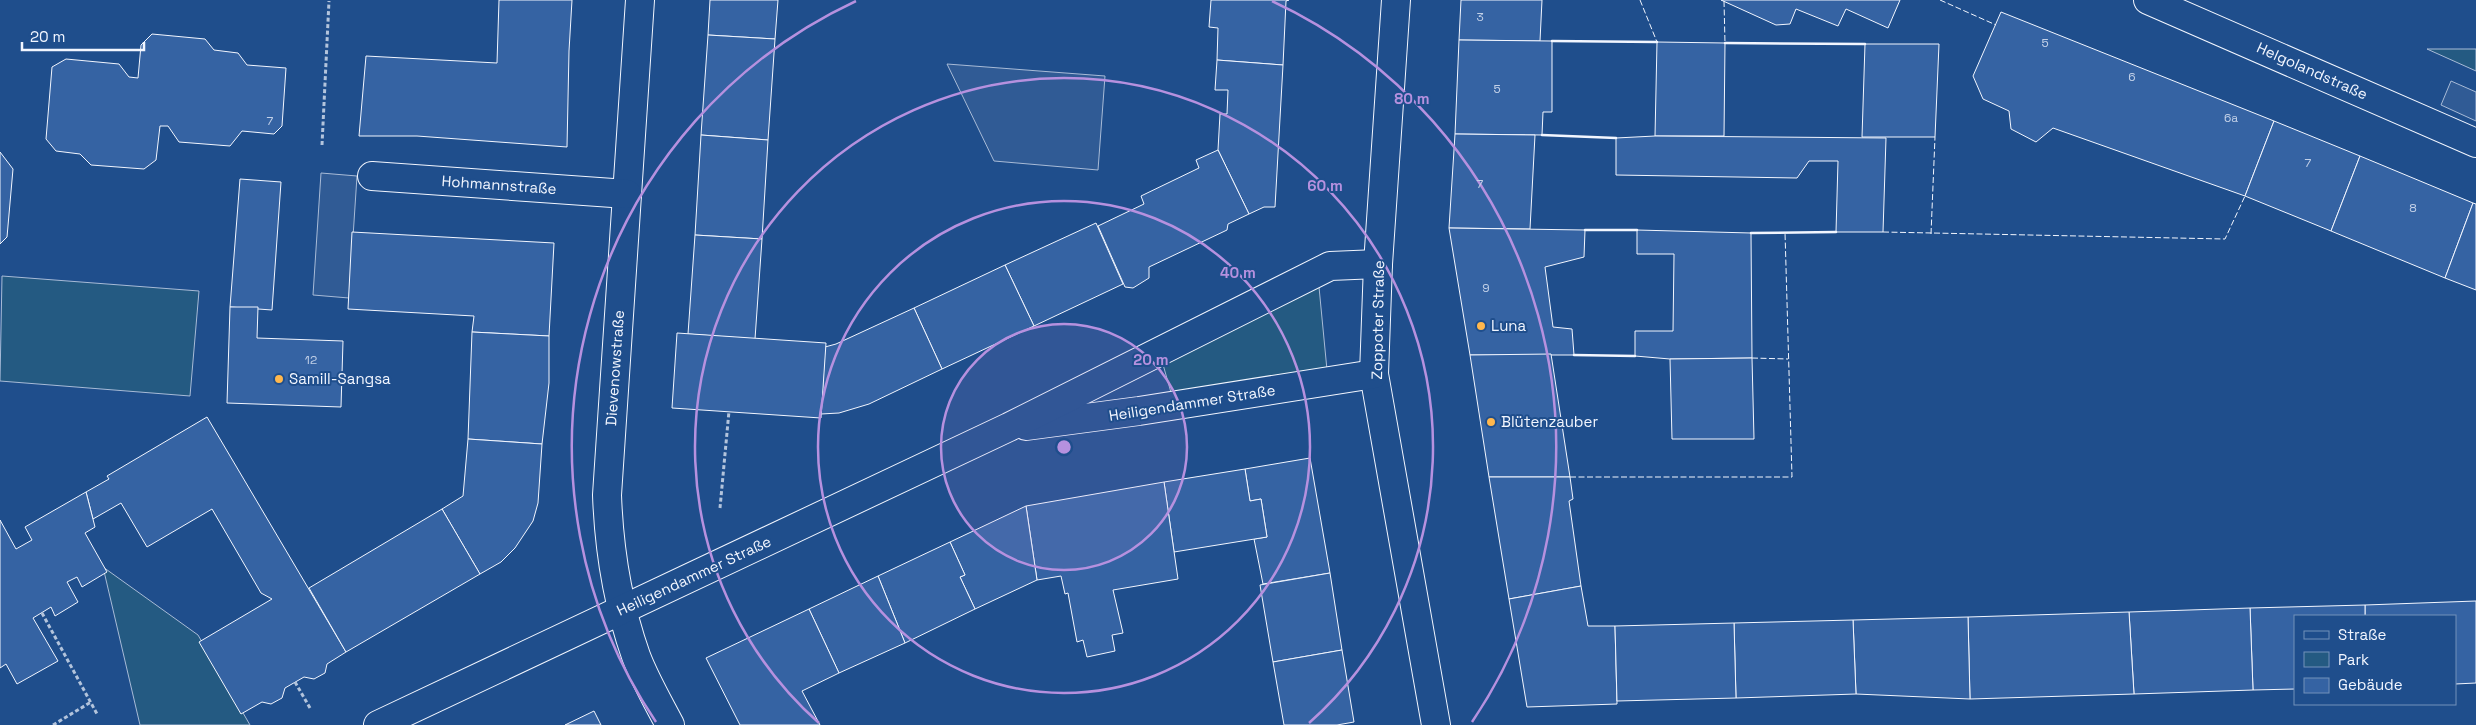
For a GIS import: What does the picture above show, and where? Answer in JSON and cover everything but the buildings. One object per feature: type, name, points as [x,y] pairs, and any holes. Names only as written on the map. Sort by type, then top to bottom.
[{"type":"street","name":"Dievenowstraße","points":[[640,0],[606,495],[612,554],[636,656],[670,725]]},
{"type":"street","name":"Zoppoter Straße","points":[[1396,0],[1378,264],[1374,374],[1436,725]]},
{"type":"street","name":"Helgolandstraße","points":[[2148,0],[2476,143]]},
{"type":"street","name":"Hohmannstraße","points":[[372,176],[627,194]]},
{"type":"street","name":"Heiligendammer Straße","points":[[378,725],[1009,428],[1330,266],[1378,264]]},
{"type":"street","name":"Heiligendammer Straße","points":[[1009,428],[1120,414],[1374,374]]},
{"type":"path","points":[[322,145],[329,1]]},
{"type":"path","points":[[720,508],[729,411]]},
{"type":"path","points":[[42,613],[97,714]]},
{"type":"path","points":[[295,682],[310,708]]},
{"type":"path","points":[[53,725],[91,702]]},
{"type":"green space","points":[[2427,49],[2476,49],[2476,71]]},
{"type":"green space","points":[[2,276],[199,291],[190,396],[0,381]]},
{"type":"green space","points":[[1319,287],[1327,370],[1172,396],[1162,361]]},
{"type":"green space","points":[[103,567],[198,635],[250,725],[140,725]]},
{"type":"shaded area","points":[[947,64],[1105,76],[1098,170],[994,161]]},
{"type":"shaded area","points":[[2451,81],[2476,92],[2476,121],[2441,105]]},
{"type":"shaded area","points":[[321,173],[357,176],[349,298],[313,295]]},
{"type":"fence","points":[[1640,0],[1657,42]]},
{"type":"fence","points":[[1940,0],[1996,25]]},
{"type":"fence","points":[[1724,1],[1725,43]]},
{"type":"fence","points":[[1931,234],[1935,137]]},
{"type":"fence","points":[[1883,232],[2225,239],[2245,196]]},
{"type":"fence","points":[[1570,477],[1792,477],[1785,232]]},
{"type":"fence","points":[[1752,358],[1788,359]]},
{"type":"wall","points":[[1552,41],[1657,42]]},
{"type":"wall","points":[[1725,43],[1865,44]]},
{"type":"wall","points":[[1542,135],[1616,138]]},
{"type":"wall","points":[[1585,230],[1637,230]]},
{"type":"wall","points":[[1751,233],[1836,232]]},
{"type":"wall","points":[[1574,355],[1635,356]]},
{"type":"place","name":"Luna","points":[[1481,326]]},
{"type":"place","name":"Samill-Sangsa","points":[[279,379]]},
{"type":"place","name":"Blütenzauber","points":[[1491,422]]}]
